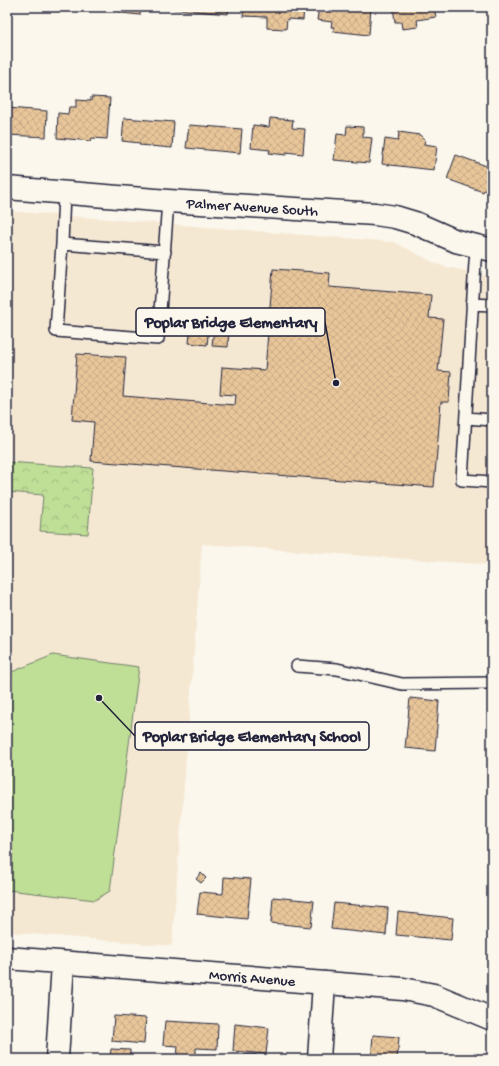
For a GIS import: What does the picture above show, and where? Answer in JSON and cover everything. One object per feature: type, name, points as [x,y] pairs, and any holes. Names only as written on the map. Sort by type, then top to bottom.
[{"type":"street","name":"Palmer Avenue South","points":[[7,188],[395,217],[415,223],[456,241],[484,249]]},
{"type":"street","name":"Morris Avenue","points":[[7,958],[403,989],[434,994],[492,1019]]},
{"type":"street","points":[[57,1059],[63,963]]},
{"type":"street","points":[[319,1059],[324,983]]},
{"type":"lane","points":[[64,192],[56,332],[158,340],[168,201]]},
{"type":"lane","points":[[62,244],[164,252]]},
{"type":"lane","points":[[484,249],[475,262],[462,480],[492,482]]},
{"type":"lane","points":[[472,304],[492,305]]},
{"type":"lane","points":[[466,418],[492,420]]},
{"type":"lane","points":[[296,666],[337,669],[402,684],[492,683]]},
{"type":"shaded area","points":[[7,211],[394,242],[439,265],[492,277],[492,565],[202,544],[172,946],[7,932]]},
{"type":"green space","points":[[7,462],[93,468],[88,534],[40,531],[43,495],[7,492]]},
{"type":"green space","points":[[53,655],[139,667],[110,891],[95,900],[7,890],[7,674]]},
{"type":"building","points":[[25,7],[48,7],[48,10]]},
{"type":"building","points":[[121,7],[141,7],[140,15],[121,13]]},
{"type":"building","points":[[174,7],[229,7],[228,14],[173,9]]},
{"type":"building","points":[[244,7],[304,7],[303,20],[287,19],[286,29],[267,28],[267,17],[243,16]]},
{"type":"building","points":[[319,7],[371,7],[369,35],[333,31],[334,27],[331,27],[332,22],[317,20]]},
{"type":"building","points":[[393,7],[434,7],[436,17],[417,20],[418,27],[402,29],[401,22],[395,22]]},
{"type":"building","points":[[91,97],[110,98],[107,139],[92,138],[91,141],[57,138],[58,113],[68,114],[69,107],[76,107],[76,100],[91,101]]},
{"type":"building","points":[[7,108],[47,111],[46,137],[7,135]]},
{"type":"building","points":[[124,118],[174,122],[172,148],[139,145],[140,143],[122,141]]},
{"type":"building","points":[[270,118],[293,120],[292,128],[305,129],[303,154],[286,152],[286,155],[269,153],[270,150],[251,148],[253,125],[269,127]]},
{"type":"building","points":[[189,125],[242,129],[240,153],[186,148]]},
{"type":"building","points":[[347,126],[363,127],[363,137],[372,138],[369,163],[334,160],[337,134],[346,135]]},
{"type":"building","points":[[399,132],[420,135],[425,140],[424,144],[437,146],[434,170],[382,164],[385,139],[398,141]]},
{"type":"building","points":[[456,155],[492,168],[492,193],[484,190],[483,192],[447,179]]},
{"type":"building","points":[[273,269],[330,273],[329,287],[431,295],[429,318],[443,319],[438,371],[451,372],[449,402],[441,402],[434,487],[91,461],[94,422],[72,420],[77,354],[126,357],[123,396],[235,405],[236,395],[220,394],[222,367],[265,370]]},
{"type":"building","points":[[192,314],[210,316],[207,345],[189,343]]},
{"type":"building","points":[[214,327],[229,328],[228,347],[212,346]]},
{"type":"building","points":[[410,698],[439,701],[435,751],[405,748]]},
{"type":"building","points":[[201,873],[206,878],[201,883],[196,879]]},
{"type":"building","points":[[224,877],[251,879],[247,919],[197,914],[200,892],[223,894]]},
{"type":"building","points":[[273,897],[314,901],[311,927],[271,923]]},
{"type":"building","points":[[334,903],[388,908],[386,935],[331,929]]},
{"type":"building","points":[[398,912],[453,918],[451,940],[396,935]]},
{"type":"building","points":[[7,1008],[9,1009],[7,1034]]},
{"type":"building","points":[[114,1016],[146,1018],[144,1044],[112,1041]]},
{"type":"building","points":[[165,1021],[218,1024],[217,1049],[196,1048],[196,1059],[177,1058],[178,1046],[163,1045]]},
{"type":"building","points":[[235,1024],[269,1028],[266,1054],[233,1051]]},
{"type":"building","points":[[373,1035],[399,1037],[397,1059],[371,1059]]},
{"type":"building","points":[[111,1049],[130,1050],[130,1059],[110,1059]]},
{"type":"building","points":[[244,1055],[256,1055],[256,1059],[244,1059]]},
{"type":"place","name":"Poplar Bridge Elementary","points":[[336,383]]},
{"type":"place","name":"Poplar Bridge Elementary School","points":[[99,698]]}]
